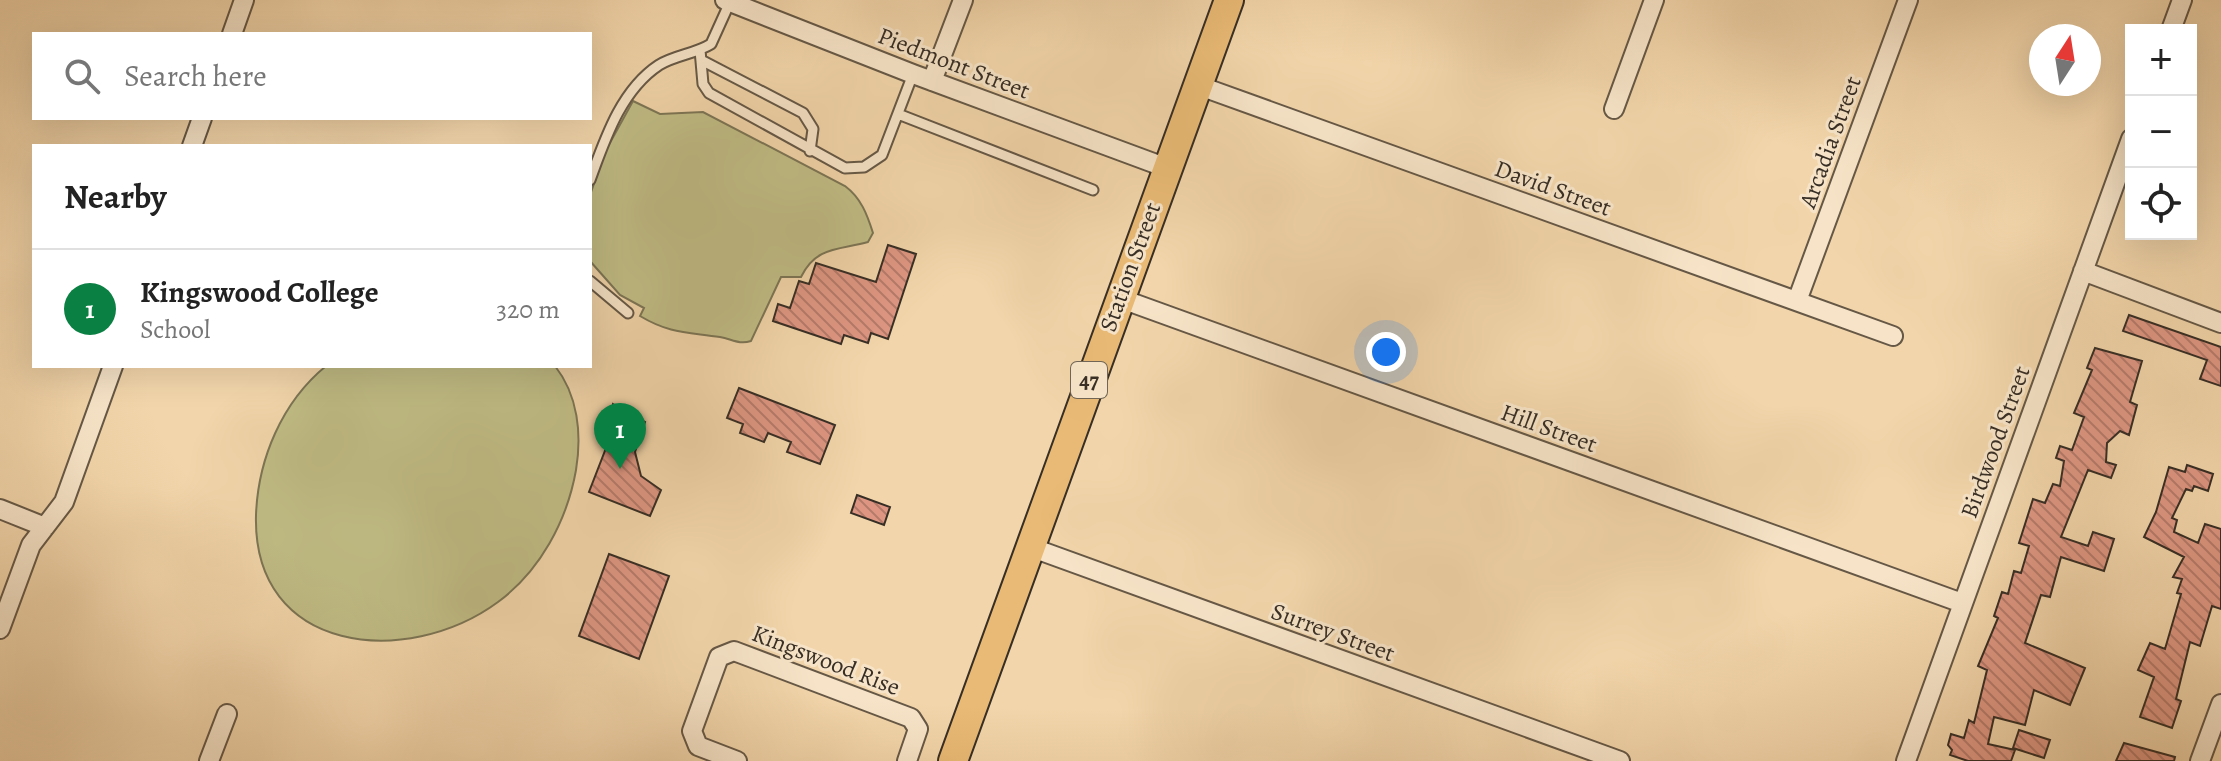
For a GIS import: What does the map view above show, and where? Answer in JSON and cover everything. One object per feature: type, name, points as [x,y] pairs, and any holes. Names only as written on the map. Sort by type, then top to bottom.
[{"type":"main road","name":"Station Street","points":[[960,759],[1030,547],[1229,0]]},
{"type":"street","points":[[233,32],[244,0]]},
{"type":"street","points":[[932,81],[963,0]]},
{"type":"street","points":[[1614,109],[1654,0]]},
{"type":"street","name":"Arcadia Street","points":[[1797,301],[1908,0]]},
{"type":"street","points":[[2173,24],[2182,0]]},
{"type":"street","name":"Piedmont Street","points":[[728,1],[913,74],[1167,168]]},
{"type":"street","name":"David Street","points":[[1197,85],[1893,336]]},
{"type":"street","points":[[193,144],[201,120]]},
{"type":"street","name":"Birdwood Street","points":[[1906,761],[2125,156]]},
{"type":"street","points":[[2083,271],[2221,323]]},
{"type":"street","name":"Hill Street","points":[[1119,298],[1962,603]]},
{"type":"street","points":[[0,629],[31,545],[64,502],[112,368]]},
{"type":"street","points":[[0,509],[45,527]]},
{"type":"street","name":"Surrey Street","points":[[1030,547],[1620,761]]},
{"type":"street","name":"Kingswood Rise","points":[[737,761],[698,746],[692,731],[719,657],[734,651],[911,718],[918,729],[907,761]]},
{"type":"street","points":[[2200,761],[2221,704]]},
{"type":"street","points":[[209,761],[227,714]]},
{"type":"lane","points":[[592,175],[619,109],[659,65],[701,55],[711,44],[728,1]]},
{"type":"lane","points":[[701,55],[803,113],[813,129],[810,151]]},
{"type":"lane","points":[[701,55],[703,84],[709,93],[845,168],[870,164],[882,155],[913,74]]},
{"type":"lane","points":[[898,114],[1093,190]]},
{"type":"lane","points":[[592,283],[628,313]]},
{"type":"shaded area","points":[[633,101],[660,114],[703,112],[845,186],[859,201],[873,233],[868,242],[821,254],[801,277],[781,277],[751,341],[739,342],[661,326],[640,316],[644,308],[620,295],[592,263],[592,189],[606,150]]},
{"type":"shaded area","points":[[324,368],[556,368],[569,389],[576,415],[576,470],[566,508],[549,544],[513,590],[461,623],[421,636],[380,641],[341,636],[307,621],[279,597],[262,561],[256,515],[258,494],[275,433],[310,380]]},
{"type":"building","points":[[888,245],[916,254],[888,339],[871,333],[868,343],[844,335],[841,344],[773,321],[778,304],[790,308],[799,281],[809,284],[816,263],[876,282]]},
{"type":"building","points":[[2129,315],[2221,347],[2221,386],[2200,379],[2207,360],[2123,331]]},
{"type":"building","points":[[2095,348],[2142,361],[2130,402],[2137,405],[2129,435],[2120,431],[2107,443],[2106,462],[2116,465],[2111,478],[2088,470],[2061,537],[2088,546],[2093,532],[2114,539],[2104,571],[2061,557],[2050,597],[2041,595],[2025,643],[2085,668],[2070,705],[2034,690],[2025,725],[1994,717],[1988,744],[2015,750],[2011,761],[1968,761],[1950,755],[1952,750],[1948,745],[1951,734],[1964,738],[1969,720],[1974,723],[1987,670],[1978,666],[1998,618],[1994,616],[2002,592],[2008,594],[2014,571],[2021,573],[2029,546],[2019,543],[2033,499],[2045,503],[2053,484],[2060,486],[2064,461],[2056,458],[2060,446],[2072,450],[2084,417],[2074,413],[2092,370],[2087,368]]},
{"type":"building","points":[[739,388],[835,425],[820,464],[787,452],[791,442],[768,433],[764,442],[740,433],[743,424],[727,418]]},
{"type":"building","points":[[613,404],[645,422],[635,452],[641,476],[661,490],[650,516],[589,492],[606,448]]},
{"type":"building","points":[[2187,465],[2213,474],[2208,491],[2194,486],[2192,491],[2186,489],[2172,518],[2177,520],[2174,532],[2198,543],[2205,524],[2221,529],[2221,609],[2212,606],[2200,646],[2190,642],[2176,699],[2181,701],[2172,728],[2140,717],[2154,677],[2138,670],[2150,643],[2165,649],[2181,594],[2177,593],[2182,579],[2173,577],[2184,557],[2144,537],[2156,512],[2169,467],[2185,472]]},
{"type":"building","points":[[857,495],[890,507],[884,525],[851,513]]},
{"type":"building","points":[[609,554],[669,576],[639,659],[579,636]]},
{"type":"building","points":[[2019,730],[2050,740],[2044,758],[2013,748]]},
{"type":"building","points":[[2124,743],[2175,757],[2174,761],[2116,761]]},
{"type":"place","name":"Kingswood College","points":[[620,469]]}]
